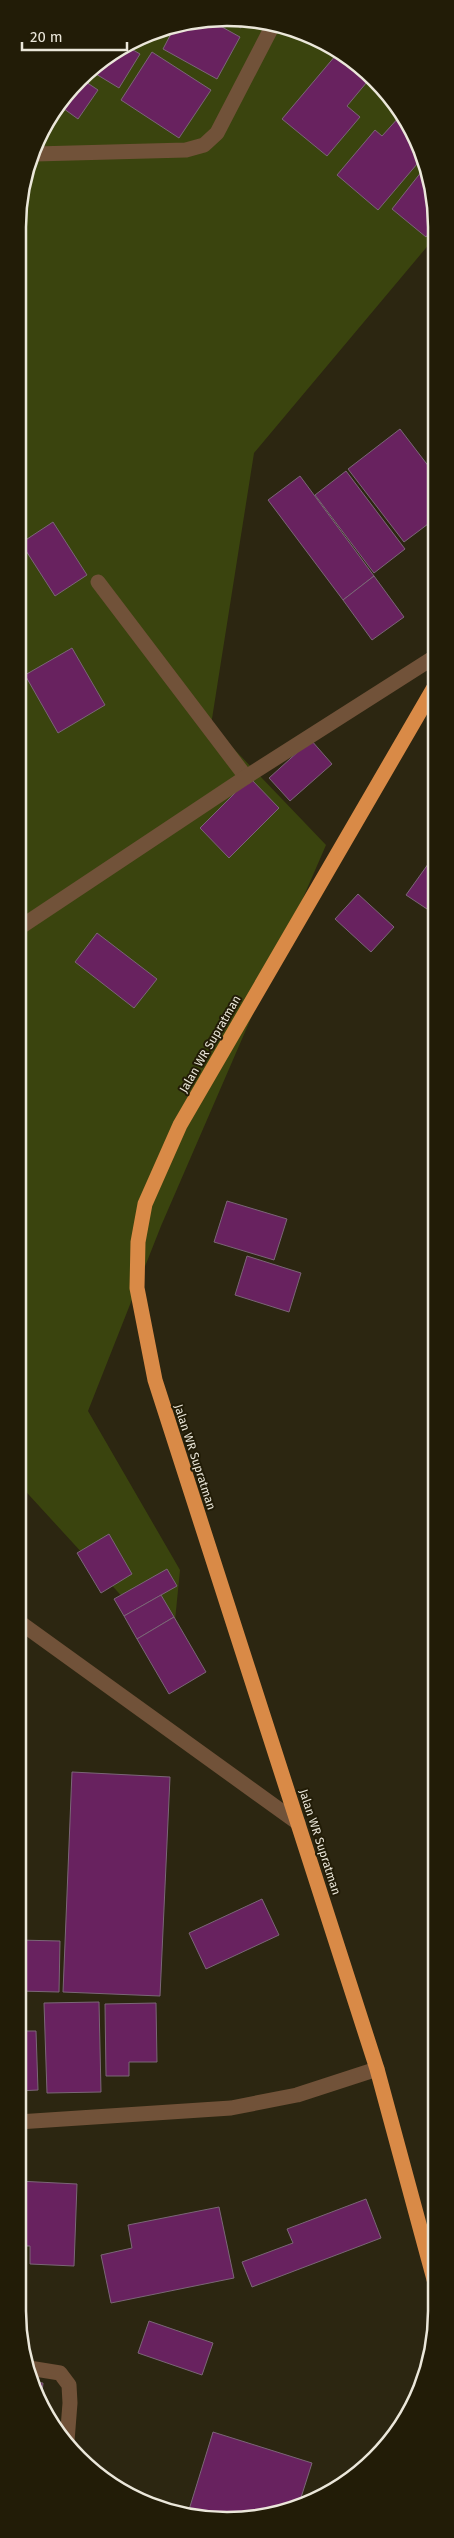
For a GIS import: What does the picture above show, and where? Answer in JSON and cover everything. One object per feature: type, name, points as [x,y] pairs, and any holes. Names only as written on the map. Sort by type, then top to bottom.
[{"type":"highway","name":"Jalan WR Supratman","points":[[428,698],[180,1125],[145,1204],[138,1242],[137,1288],[155,1380],[377,2069],[428,2257]]},
{"type":"street","points":[[40,154],[186,150],[204,145],[217,133],[270,31]]},
{"type":"street","points":[[98,582],[246,778]]},
{"type":"street","points":[[26,923],[246,778],[428,661]]},
{"type":"street","points":[[26,1627],[298,1824]]},
{"type":"street","points":[[26,2121],[231,2108],[297,2095],[377,2069]]},
{"type":"street","points":[[35,2369],[60,2373],[69,2385],[70,2403],[67,2432]]},
{"type":"green space","points":[[227,26],[266,30],[292,37],[316,47],[339,60],[369,85],[394,115],[407,138],[417,162],[426,201],[428,246],[254,453],[211,725],[326,845],[161,1226],[88,1411],[180,1570],[172,1651],[26,1492],[26,227],[30,188],[37,162],[47,138],[60,115],[85,85],[115,60],[138,47],[162,37],[188,30]]},
{"type":"building","points":[[221,26],[240,37],[217,79],[163,49],[171,34],[188,30]]},
{"type":"building","points":[[133,50],[140,54],[119,88],[97,75],[115,60]]},
{"type":"building","points":[[152,52],[211,90],[179,138],[121,100]]},
{"type":"building","points":[[334,57],[366,83],[347,106],[360,117],[327,156],[282,119]]},
{"type":"building","points":[[87,83],[98,90],[78,119],[65,109]]},
{"type":"building","points":[[397,120],[417,164],[378,210],[337,175],[375,130],[382,136]]},
{"type":"building","points":[[420,173],[426,201],[428,234],[426,237],[392,209]]},
{"type":"building","points":[[400,429],[428,466],[428,524],[404,542],[348,469]]},
{"type":"building","points":[[346,471],[405,549],[374,573],[315,495]]},
{"type":"building","points":[[300,476],[374,576],[343,600],[268,500]]},
{"type":"building","points":[[53,522],[87,575],[55,596],[26,551],[26,540]]},
{"type":"building","points":[[374,576],[404,617],[372,640],[343,600]]},
{"type":"building","points":[[72,648],[105,705],[58,733],[26,674]]},
{"type":"building","points":[[311,740],[332,764],[290,801],[269,778]]},
{"type":"building","points":[[250,778],[279,808],[229,858],[200,828]]},
{"type":"building","points":[[428,864],[428,910],[406,895]]},
{"type":"building","points":[[358,894],[394,927],[371,952],[335,919]]},
{"type":"building","points":[[97,933],[157,979],[134,1008],[75,962]]},
{"type":"building","points":[[227,1201],[287,1219],[274,1260],[214,1242]]},
{"type":"building","points":[[247,1256],[301,1273],[289,1312],[235,1295]]},
{"type":"building","points":[[109,1534],[132,1574],[101,1593],[77,1553]]},
{"type":"building","points":[[167,1569],[177,1586],[124,1616],[114,1599]]},
{"type":"building","points":[[161,1595],[174,1617],[137,1639],[124,1616]]},
{"type":"building","points":[[174,1617],[206,1672],[169,1694],[137,1639]]},
{"type":"building","points":[[72,1772],[170,1777],[160,1996],[63,1992]]},
{"type":"building","points":[[262,1899],[279,1935],[206,1969],[189,1933]]},
{"type":"building","points":[[26,1940],[60,1941],[59,1992],[26,1991]]},
{"type":"building","points":[[99,2002],[101,2092],[47,2093],[44,2003]]},
{"type":"building","points":[[156,2003],[157,2062],[129,2062],[129,2076],[106,2076],[105,2004]]},
{"type":"building","points":[[26,2031],[36,2031],[38,2090],[26,2091]]},
{"type":"building","points":[[26,2181],[77,2184],[74,2266],[30,2264],[30,2246],[26,2246]]},
{"type":"building","points":[[366,2199],[381,2238],[252,2287],[242,2262],[293,2243],[287,2229]]},
{"type":"building","points":[[219,2207],[234,2278],[111,2303],[101,2255],[132,2248],[128,2225]]},
{"type":"building","points":[[149,2321],[213,2343],[202,2375],[138,2353]]},
{"type":"building","points":[[213,2432],[312,2463],[301,2497],[292,2501],[266,2508],[227,2512],[189,2508]]}]
